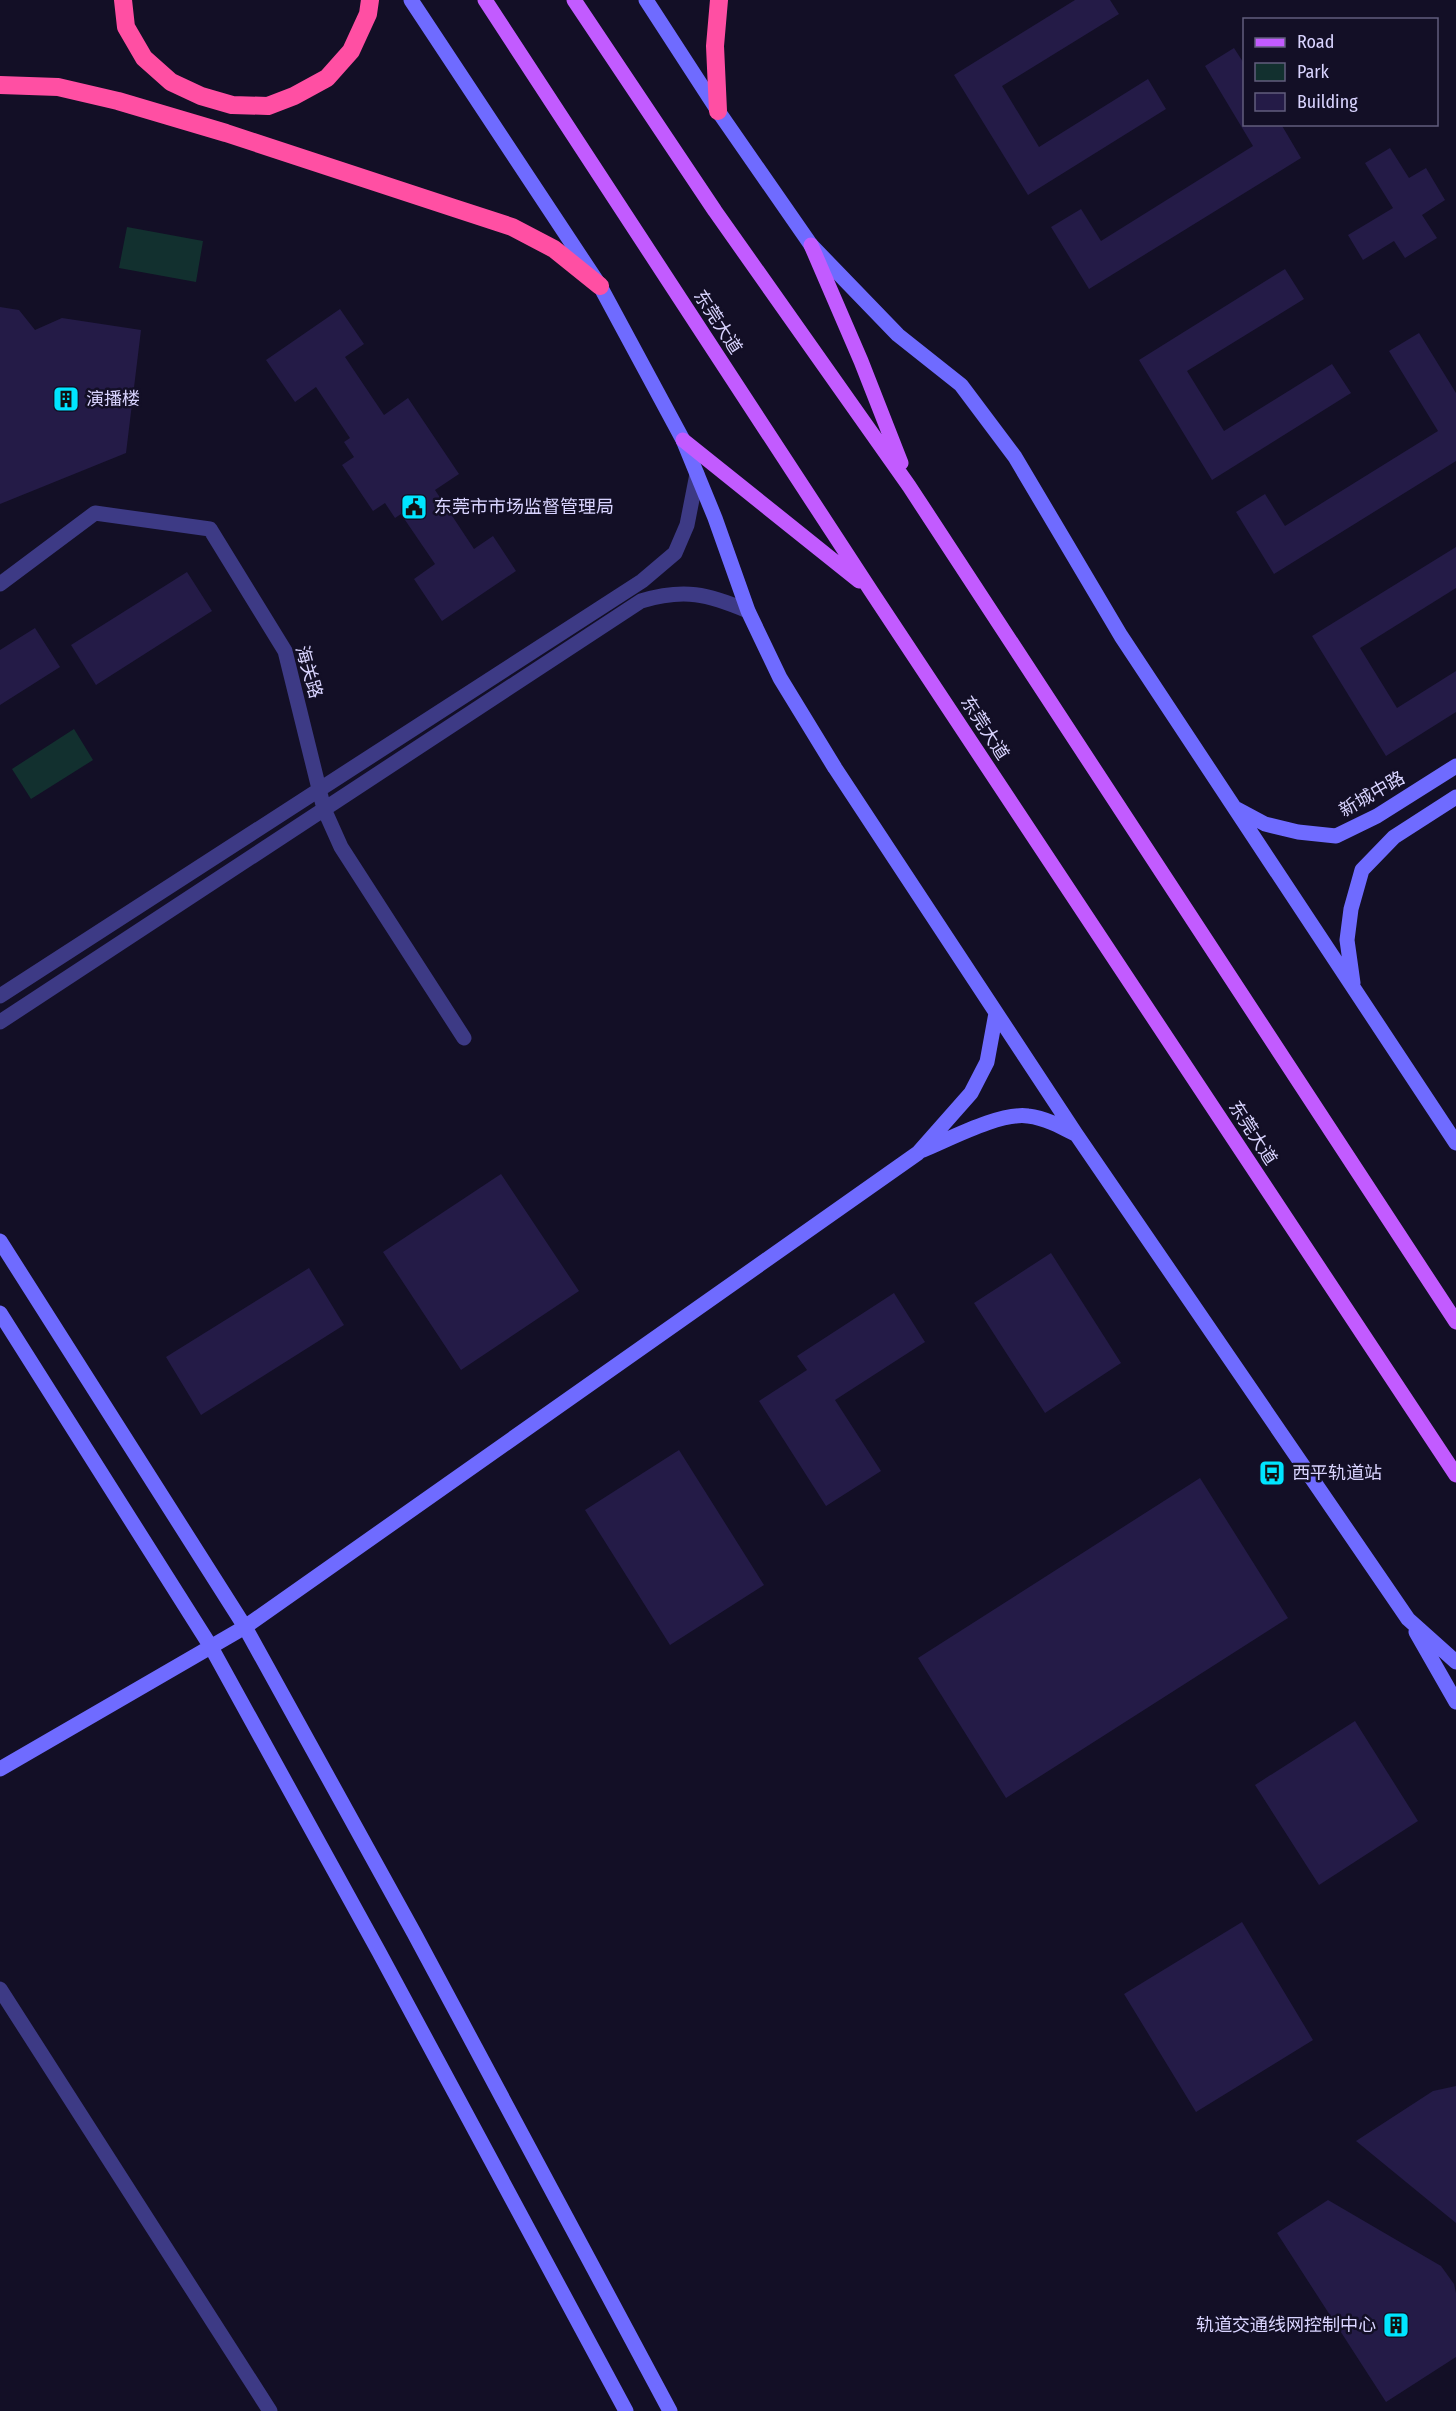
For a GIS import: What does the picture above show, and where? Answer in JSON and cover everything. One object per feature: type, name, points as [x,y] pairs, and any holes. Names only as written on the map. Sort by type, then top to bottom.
[{"type":"highway","points":[[123,0],[126,27],[138,48],[144,58],[171,82],[201,96],[232,105],[268,106],[294,96],[327,78],[351,51],[368,14],[370,0]]},
{"type":"highway","points":[[718,111],[715,46],[719,0]]},
{"type":"highway","points":[[0,85],[58,87],[118,101],[226,133],[512,227],[554,249],[600,286]]},
{"type":"main road","name":"东莞大道","points":[[485,0],[871,591],[1456,1475]]},
{"type":"main road","points":[[574,0],[715,211],[909,486],[1456,1322]]},
{"type":"main road","points":[[811,245],[861,361],[909,486]]},
{"type":"main road","points":[[683,440],[871,591]]},
{"type":"street","points":[[411,0],[600,286],[683,440],[748,611],[780,678],[798,708],[1076,1134],[1408,1619],[1456,1702]]},
{"type":"street","points":[[646,0],[718,111],[811,245],[898,335],[961,385],[1015,457],[1121,636],[1456,1143]]},
{"type":"street","points":[[0,996],[642,581],[675,553],[687,525],[697,474]]},
{"type":"street","name":"海关路","points":[[0,584],[95,513],[210,529],[285,651],[324,809],[341,847],[464,1038]]},
{"type":"street","points":[[0,1022],[641,601],[666,594],[688,593],[718,598],[748,611]]},
{"type":"street","name":"新城中路","points":[[1234,807],[1265,824],[1298,832],[1336,836],[1377,816],[1456,766]]},
{"type":"street","points":[[1353,986],[1347,940],[1351,909],[1362,870],[1394,837],[1456,797]]},
{"type":"street","points":[[918,1153],[971,1093],[987,1062],[996,1013]]},
{"type":"street","points":[[0,1769],[245,1628],[918,1153],[994,1120],[1026,1115],[1047,1120],[1076,1134]]},
{"type":"street","points":[[0,1241],[245,1628],[414,1933],[670,2411]]},
{"type":"street","points":[[0,1313],[211,1647],[380,1952],[626,2411]]},
{"type":"street","points":[[1408,1619],[1456,1662]]},
{"type":"street","points":[[0,1989],[270,2411]]},
{"type":"green space","points":[[127,227],[203,241],[196,282],[119,268]]},
{"type":"green space","points":[[74,729],[93,760],[31,799],[12,769]]},
{"type":"building","points":[[1075,0],[1110,0],[1119,14],[1002,86],[1039,147],[1148,79],[1166,109],[1028,195],[954,75]]},
{"type":"building","points":[[1234,48],[1243,62],[1243,126],[1282,126],[1301,158],[1089,289],[1051,227],[1081,209],[1101,241],[1253,146],[1205,66]]},
{"type":"building","points":[[1390,148],[1409,178],[1426,168],[1445,200],[1422,215],[1437,238],[1405,258],[1394,241],[1363,260],[1348,235],[1393,208],[1365,163]]},
{"type":"building","points":[[1285,269],[1304,299],[1187,371],[1224,431],[1332,364],[1351,393],[1212,480],[1139,360]]},
{"type":"building","name":"演播楼","points":[[0,307],[19,310],[35,330],[62,318],[141,330],[126,453],[0,504]]},
{"type":"building","points":[[340,309],[364,344],[345,357],[384,415],[408,398],[459,474],[435,490],[474,549],[493,536],[516,571],[442,621],[414,579],[435,564],[401,514],[395,518],[385,503],[373,511],[342,465],[354,457],[344,442],[350,438],[316,387],[295,402],[266,360]]},
{"type":"building","points":[[1419,333],[1456,393],[1456,461],[1274,574],[1236,512],[1265,494],[1285,526],[1438,431],[1389,351]]},
{"type":"building","points":[[1456,547],[1456,588],[1360,648],[1397,708],[1456,671],[1456,712],[1386,756],[1312,636]]},
{"type":"building","points":[[187,572],[212,611],[96,685],[71,645]]},
{"type":"building","points":[[35,628],[60,667],[0,705],[0,650]]},
{"type":"building","points":[[501,1174],[579,1291],[461,1370],[383,1252]]},
{"type":"building","points":[[1051,1253],[1121,1363],[1045,1413],[974,1303]]},
{"type":"building","points":[[309,1268],[344,1325],[201,1415],[166,1357]]},
{"type":"building","points":[[894,1293],[925,1342],[835,1400],[881,1471],[826,1506],[759,1401],[807,1370],[797,1356]]},
{"type":"building","points":[[679,1450],[764,1585],[670,1645],[585,1510]]},
{"type":"building","points":[[1200,1478],[1288,1618],[1006,1798],[918,1658]]},
{"type":"building","points":[[1355,1721],[1418,1821],[1319,1885],[1255,1785]]},
{"type":"building","points":[[1242,1922],[1313,2040],[1196,2112],[1124,1994]]},
{"type":"building","points":[[1456,2086],[1456,2223],[1356,2141],[1433,2091]]},
{"type":"building","name":"轨道交通线网控制中心","points":[[1328,2200],[1441,2266],[1454,2284],[1456,2357],[1386,2402],[1277,2233]]},
{"type":"place","name":"演播楼","points":[[66,399]]},
{"type":"place","name":"东莞市市场监督管理局","points":[[414,507]]},
{"type":"place","name":"西平轨道站","points":[[1272,1473]]},
{"type":"place","name":"轨道交通线网控制中心","points":[[1396,2325]]}]
